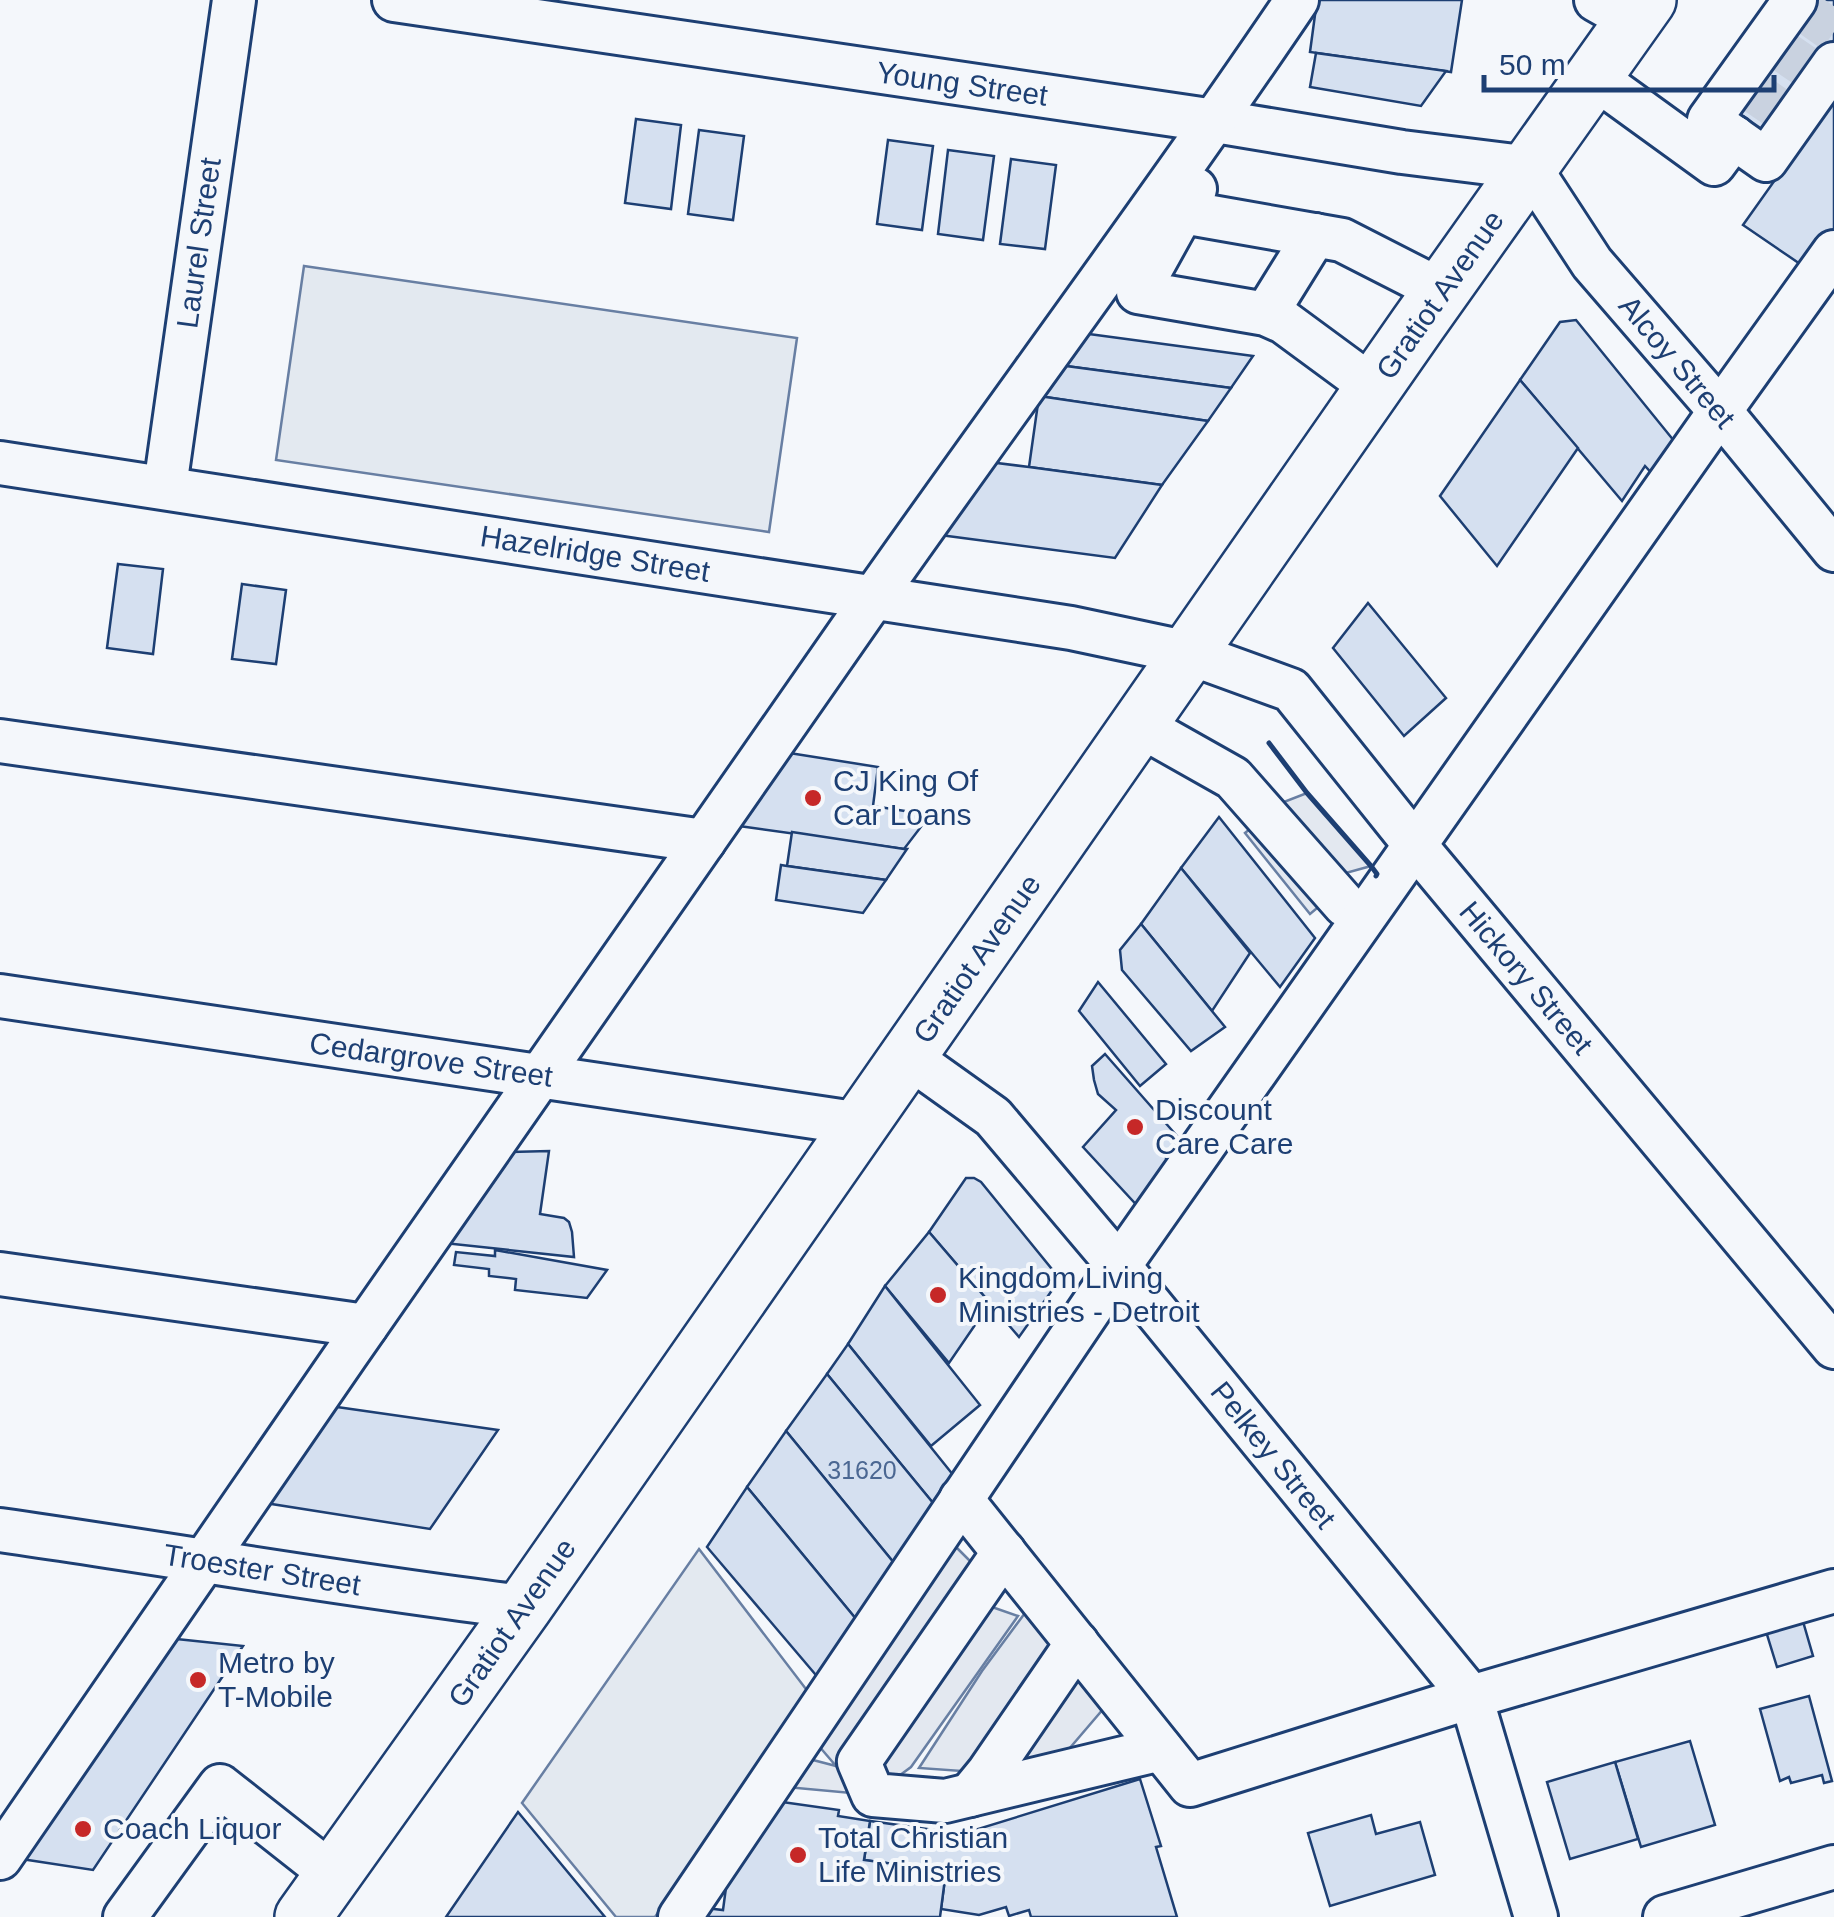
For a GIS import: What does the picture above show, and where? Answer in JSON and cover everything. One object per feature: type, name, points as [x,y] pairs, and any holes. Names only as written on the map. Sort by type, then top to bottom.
[{"type":"main road","name":"Gratiot Avenue","points":[[318,1896],[1594,76],[1626,7]]},
{"type":"street","name":"Laurel Street","points":[[164,487],[234,0]]},
{"type":"street","name":"Young Street","points":[[394,0],[1530,168]]},
{"type":"street","points":[[0,1858],[874,597],[1223,123],[1297,0]]},
{"type":"street","points":[[1796,4],[1741,83],[1709,120],[1766,160],[1788,117],[1823,72]]},
{"type":"street","points":[[1594,76],[1714,164],[1734,137]]},
{"type":"street","points":[[1223,123],[1183,212],[1138,292],[1266,314],[1284,322],[1375,389]]},
{"type":"street","name":"Alcoy Street","points":[[1530,168],[1592,263],[1834,550]]},
{"type":"street","points":[[1183,212],[1342,240],[1442,291]]},
{"type":"street","points":[[1266,314],[1315,234]]},
{"type":"street","points":[[680,1917],[1119,1266],[1834,252]]},
{"type":"street","name":"Hazelridge Street","points":[[0,463],[1071,628],[1189,653]]},
{"type":"street","name":"Hickory Street","points":[[1189,653],[1291,690],[1415,845],[1834,1347]]},
{"type":"street","points":[[1139,725],[1233,778],[1345,906]]},
{"type":"street","points":[[0,741],[704,840]]},
{"type":"street","name":"Cedargrove Street","points":[[0,996],[861,1124]]},
{"type":"street","name":"Pelkey Street","points":[[909,1057],[993,1117],[1470,1697],[1536,1917]]},
{"type":"street","points":[[0,1274],[366,1326]]},
{"type":"street","points":[[961,1499],[1190,1785],[1470,1697],[1834,1591]]},
{"type":"street","name":"Troester Street","points":[[0,1530],[397,1592],[524,1607]]},
{"type":"street","points":[[1004,1552],[858,1762],[873,1795],[944,1801],[1161,1749]]},
{"type":"street","points":[[970,1795],[1077,1643]]},
{"type":"street","points":[[124,1917],[220,1786],[318,1896]]},
{"type":"street","points":[[1665,1917],[1834,1867]]},
{"type":"shaded area","points":[[304,266],[797,338],[769,532],[276,460]]},
{"type":"shaded area","points":[[1307,793],[1371,866],[1342,874],[1335,893],[1310,914],[1245,833],[1267,815],[1263,810]]},
{"type":"shaded area","points":[[955,1546],[987,1578],[972,1600],[1018,1616],[911,1767],[873,1795],[786,1787],[809,1759],[836,1766],[818,1745]]},
{"type":"shaded area","points":[[699,1549],[809,1693],[655,1917],[616,1917],[522,1803]]},
{"type":"shaded area","points":[[1025,1613],[1110,1701],[1045,1777],[919,1768],[982,1671]]},
{"type":"building","points":[[1317,0],[1462,0],[1451,72],[1310,52]]},
{"type":"building","points":[[1806,0],[1834,0],[1834,40],[1765,138],[1727,112]]},
{"type":"building","points":[[1316,53],[1446,71],[1421,106],[1310,87]]},
{"type":"building","points":[[1834,97],[1834,229],[1806,268],[1743,225]]},
{"type":"building","points":[[636,119],[681,125],[671,209],[625,203]]},
{"type":"building","points":[[699,130],[744,136],[733,220],[688,214]]},
{"type":"building","points":[[888,140],[933,146],[922,230],[877,224]]},
{"type":"building","points":[[948,150],[994,156],[983,240],[938,234]]},
{"type":"building","points":[[1011,159],[1056,165],[1045,249],[1000,244]]},
{"type":"building","points":[[1576,320],[1679,447],[1657,479],[1645,466],[1622,501],[1520,380],[1560,322]]},
{"type":"building","points":[[1074,332],[1253,356],[1231,388],[1051,364]]},
{"type":"building","points":[[1051,364],[1231,388],[1208,421],[1045,397]]},
{"type":"building","points":[[1520,380],[1578,448],[1497,566],[1440,496]]},
{"type":"building","points":[[1039,396],[1208,421],[1162,485],[1029,467]]},
{"type":"building","points":[[989,462],[1162,485],[1115,558],[940,535]]},
{"type":"building","points":[[118,564],[163,569],[153,654],[107,648]]},
{"type":"building","points":[[242,584],[286,590],[276,664],[232,659]]},
{"type":"building","points":[[1368,603],[1446,698],[1404,736],[1333,648]]},
{"type":"building","name":"CJ King Of Car Loans","points":[[783,752],[878,767],[873,806],[930,815],[904,849],[732,825]]},
{"type":"building","points":[[1219,817],[1315,938],[1280,987],[1181,868]]},
{"type":"building","points":[[792,832],[907,849],[886,880],[787,866]]},
{"type":"building","points":[[781,865],[886,880],[863,913],[776,900]]},
{"type":"building","points":[[1181,868],[1250,953],[1212,1011],[1141,924]]},
{"type":"building","points":[[1141,924],[1225,1027],[1191,1051],[1122,970],[1120,950]]},
{"type":"building","points":[[1098,982],[1166,1064],[1140,1086],[1079,1011]]},
{"type":"building","name":"Discount Care Care","points":[[1105,1054],[1184,1144],[1166,1158],[1174,1169],[1144,1213],[1083,1147],[1116,1110],[1098,1094],[1094,1080],[1092,1066]]},
{"type":"building","points":[[549,1151],[540,1214],[569,1222],[574,1257],[444,1243],[510,1152]]},
{"type":"building","points":[[966,1178],[981,1182],[1060,1279],[1019,1337],[929,1232]]},
{"type":"building","name":"Kingdom Living Ministries - Detroit","points":[[929,1232],[990,1303],[949,1363],[885,1286]]},
{"type":"building","points":[[495,1250],[607,1270],[587,1298],[515,1290],[516,1279],[489,1276],[489,1269],[454,1265],[456,1252],[495,1256]]},
{"type":"building","points":[[885,1286],[980,1405],[931,1446],[848,1344]]},
{"type":"building","points":[[848,1344],[958,1481],[938,1509],[827,1374]]},
{"type":"building","points":[[827,1374],[938,1509],[899,1569],[786,1431]]},
{"type":"building","points":[[323,1405],[498,1430],[430,1529],[259,1502]]},
{"type":"building","points":[[786,1431],[899,1569],[861,1625],[747,1487]]},
{"type":"building","points":[[747,1487],[861,1625],[821,1681],[707,1547]]},
{"type":"building","points":[[1802,1618],[1813,1656],[1777,1667],[1765,1628]]},
{"type":"building","points":[[167,1638],[243,1646],[93,1870],[15,1858]]},
{"type":"building","points":[[1809,1696],[1832,1781],[1824,1783],[1822,1775],[1791,1783],[1789,1777],[1780,1781],[1760,1709]]},
{"type":"building","points":[[1690,1741],[1715,1825],[1641,1847],[1615,1762]]},
{"type":"building","points":[[1615,1762],[1638,1839],[1570,1859],[1547,1782]]},
{"type":"building","points":[[1140,1779],[1177,1917],[1031,1917],[1029,1910],[1009,1916],[1006,1907],[979,1915],[941,1909],[946,1871],[864,1860],[870,1821],[962,1834]]},
{"type":"building","name":"Total Christian Life Ministries","points":[[768,1800],[839,1810],[838,1816],[870,1821],[864,1860],[946,1871],[940,1917],[690,1917],[697,1907],[723,1910],[731,1850]]},
{"type":"building","points":[[518,1812],[605,1917],[446,1917]]},
{"type":"building","points":[[1371,1815],[1376,1834],[1420,1822],[1435,1875],[1330,1906],[1308,1833]]},
{"type":"tunnel","points":[[1800,8],[1834,32]]},
{"type":"tunnel","points":[[1774,45],[1812,71]]},
{"type":"tunnel","points":[[1745,86],[1783,112]]},
{"type":"wall","points":[[1269,743],[1376,876]]},
{"type":"place","name":"CJ King Of Car Loans","points":[[813,798]]},
{"type":"place","name":"Discount Care Care","points":[[1135,1127]]},
{"type":"place","name":"Kingdom Living Ministries - Detroit","points":[[938,1295]]},
{"type":"place","name":"Metro by T-Mobile","points":[[198,1680]]},
{"type":"place","name":"Coach Liquor","points":[[83,1829]]},
{"type":"place","name":"Total Christian Life Ministries","points":[[798,1855]]}]
